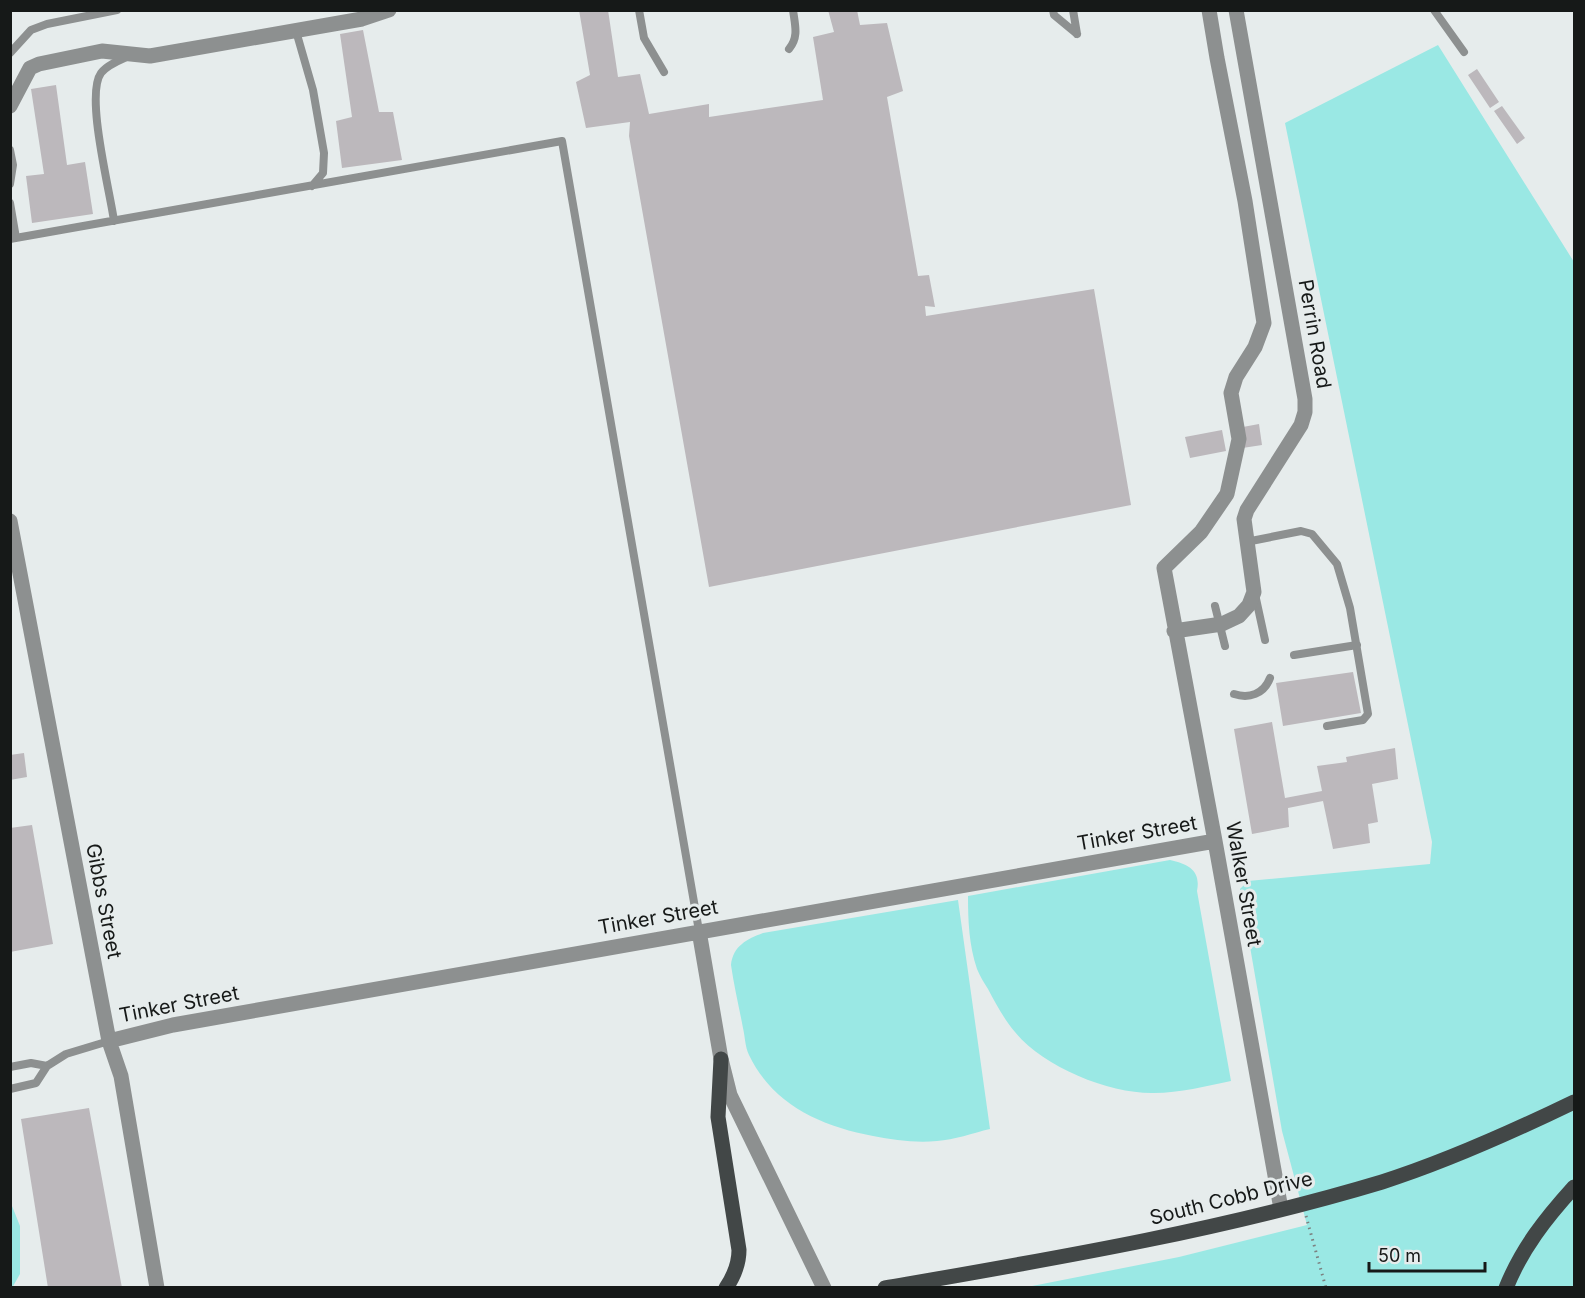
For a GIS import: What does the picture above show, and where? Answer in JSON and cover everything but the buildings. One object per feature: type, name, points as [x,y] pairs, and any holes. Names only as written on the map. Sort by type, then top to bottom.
[{"type":"main road","points":[[721,1059],[718,1118],[739,1250],[739,1261],[726,1287]]},
{"type":"main road","name":"South Cobb Drive","points":[[885,1287],[1128,1244],[1281,1209],[1383,1181],[1420,1168],[1495,1139],[1575,1102]]},
{"type":"main road","points":[[1506,1287],[1524,1250],[1540,1226],[1575,1187]]},
{"type":"street","points":[[10,105],[30,69],[39,64],[102,51],[150,56],[362,19],[389,10]]},
{"type":"street","name":"Walker Street","points":[[1209,10],[1245,201],[1264,324],[1255,346],[1236,377],[1231,393],[1239,439],[1227,495],[1201,531],[1164,568],[1281,1209]]},
{"type":"street","name":"Perrin Road","points":[[1236,10],[1305,399],[1305,412],[1300,425],[1247,510],[1244,519],[1254,592]]},
{"type":"street","name":"Gibbs Street","points":[[10,521],[109,1041],[121,1076],[158,1287]]},
{"type":"street","points":[[1174,631],[1218,624],[1239,616],[1249,605],[1254,592]]},
{"type":"street","name":"Tinker Street","points":[[109,1041],[173,1025],[1215,841]]},
{"type":"street","points":[[699,931],[721,1059],[730,1095],[824,1287]]},
{"type":"lane","points":[[10,53],[31,30],[47,24],[117,10]]},
{"type":"lane","points":[[639,10],[644,38],[664,72]]},
{"type":"lane","points":[[1053,10],[1054,15],[1077,34],[1073,10]]},
{"type":"lane","points":[[1434,10],[1464,52]]},
{"type":"lane","points":[[789,49],[794,43],[796,34],[793,11]]},
{"type":"lane","points":[[296,31],[313,90],[324,153],[323,173],[312,186]]},
{"type":"lane","points":[[114,221],[95,102],[96,88],[101,73],[132,54]]},
{"type":"lane","points":[[10,203],[13,238],[562,141],[699,931]]},
{"type":"lane","points":[[10,150],[13,165],[10,184]]},
{"type":"lane","points":[[1246,542],[1301,531],[1312,534],[1337,564],[1350,608],[1368,714],[1363,720],[1326,726]]},
{"type":"lane","points":[[1254,592],[1265,640]]},
{"type":"lane","points":[[1215,606],[1225,646]]},
{"type":"lane","points":[[1294,655],[1357,645]]},
{"type":"lane","points":[[1234,694],[1245,697],[1260,692],[1268,685],[1270,678]]},
{"type":"lane","points":[[10,1089],[36,1083],[47,1066],[66,1054],[109,1041]]},
{"type":"lane","points":[[10,1066],[31,1063],[47,1066]]},
{"type":"path","points":[[1308,1225],[1326,1287]]},
{"type":"shaded area","points":[[1438,45],[1574,262],[1574,1287],[1022,1288],[1179,1257],[1307,1225],[1282,1131],[1240,889],[1248,881],[1430,864],[1432,842],[1285,123]]},
{"type":"shaded area","points":[[1170,860],[1188,866],[1197,878],[1197,891],[1231,1081],[1164,1093],[1118,1089],[1060,1067],[1027,1045],[1011,1027],[977,969],[972,951],[968,896]]},
{"type":"shaded area","points":[[958,900],[990,1129],[929,1142],[873,1136],[817,1119],[785,1100],[771,1087],[759,1072],[746,1045],[731,965],[732,958],[742,944],[763,933]]},
{"type":"shaded area","points":[[10,1201],[20,1226],[20,1274],[12,1288],[10,1287]]}]
